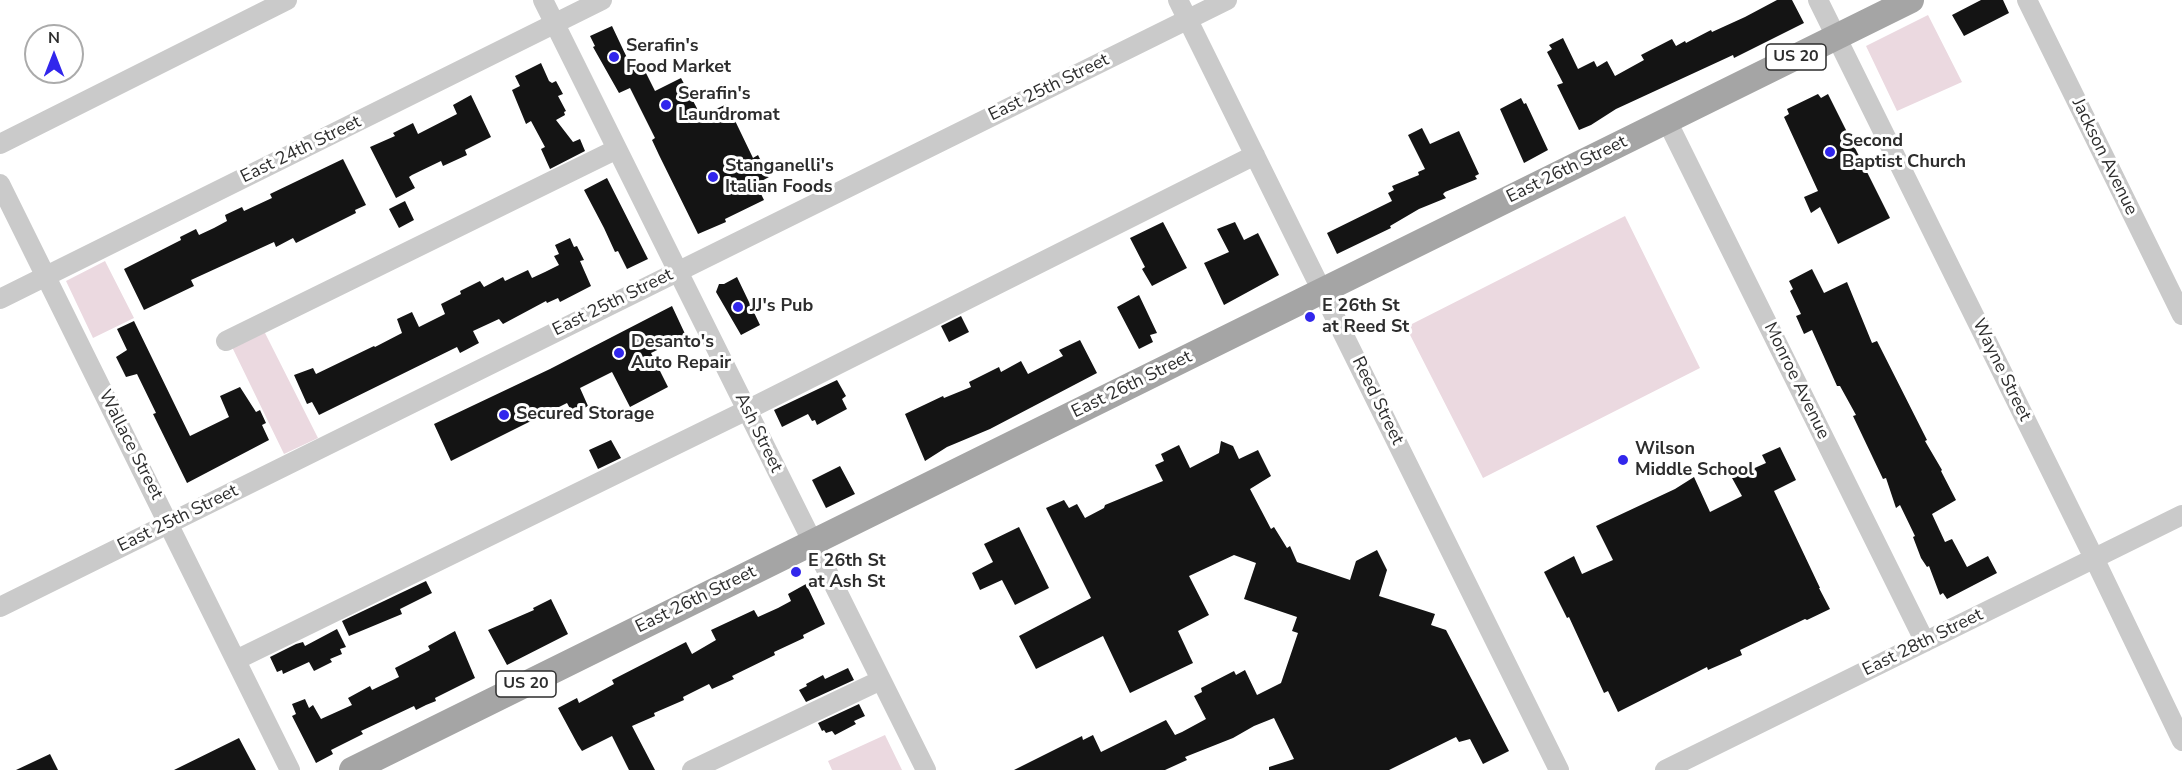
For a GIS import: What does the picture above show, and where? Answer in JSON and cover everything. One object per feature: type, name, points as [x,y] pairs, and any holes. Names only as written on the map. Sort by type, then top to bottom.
[{"type":"main road","name":"East 26th Street","points":[[352,770],[1911,0]]},
{"type":"street","points":[[0,144],[287,0]]},
{"type":"street","name":"Ash Street","points":[[543,0],[926,770]]},
{"type":"street","name":"East 24th Street","points":[[0,299],[602,0]]},
{"type":"street","name":"Reed Street","points":[[1178,0],[1559,770]]},
{"type":"street","name":"East 25th Street","points":[[0,607],[1227,0]]},
{"type":"street","name":"Wayne Street","points":[[1818,0],[2182,741]]},
{"type":"street","name":"Jackson Avenue","points":[[2026,0],[2182,315]]},
{"type":"street","name":"Monroe Avenue","points":[[1667,121],[1925,642]]},
{"type":"street","points":[[226,341],[617,149]]},
{"type":"street","points":[[236,660],[747,410],[1255,155]]},
{"type":"street","name":"Wallace Street","points":[[0,184],[290,770]]},
{"type":"street","name":"East 28th Street","points":[[1665,770],[2182,515]]},
{"type":"street","points":[[692,770],[881,680]]},
{"type":"shaded area","points":[[1928,15],[1962,82],[1897,111],[1866,46]]},
{"type":"shaded area","points":[[1625,216],[1700,368],[1483,478],[1406,327]]},
{"type":"shaded area","points":[[105,261],[134,318],[93,338],[66,281]]},
{"type":"shaded area","points":[[264,331],[318,438],[284,454],[232,347]]},
{"type":"shaded area","points":[[885,735],[902,770],[832,770],[828,761]]},
{"type":"building","points":[[1777,0],[1792,0],[1804,23],[1734,58],[1733,55],[1616,109],[1579,130],[1557,85],[1563,83],[1547,52],[1552,49],[1549,45],[1563,38],[1578,69],[1594,61],[1597,67],[1607,61],[1615,76],[1644,60],[1641,55],[1672,39],[1676,46],[1685,41],[1686,43]]},
{"type":"building","points":[[1981,0],[2003,0],[2009,13],[1964,36],[1952,15]]},
{"type":"building","points":[[612,26],[629,62],[632,61],[637,71],[643,67],[655,91],[681,78],[701,116],[727,104],[753,158],[758,155],[769,177],[756,184],[764,200],[725,219],[726,222],[698,234],[652,140],[655,138],[630,88],[619,93],[593,47],[595,46],[590,36]]},
{"type":"building","points":[[541,63],[549,81],[552,83],[556,81],[563,94],[558,96],[566,111],[565,115],[556,120],[573,142],[580,139],[585,151],[550,169],[541,149],[545,147],[531,121],[526,124],[512,90],[520,86],[515,76]]},
{"type":"building","points":[[1818,94],[1821,98],[1828,94],[1890,218],[1838,244],[1820,207],[1811,213],[1804,197],[1818,191],[1784,117],[1789,114],[1787,109]]},
{"type":"building","points":[[471,95],[491,137],[465,150],[467,155],[443,166],[441,161],[412,175],[409,177],[415,188],[396,198],[370,147],[395,136],[393,133],[413,123],[418,134],[457,114],[453,105]]},
{"type":"building","points":[[1521,98],[1524,104],[1526,103],[1548,150],[1524,163],[1500,109]]},
{"type":"building","points":[[1422,128],[1430,144],[1459,131],[1479,174],[1475,176],[1477,179],[1445,192],[1443,194],[1446,198],[1419,209],[1390,226],[1391,228],[1337,254],[1327,233],[1392,201],[1388,193],[1394,190],[1392,186],[1419,175],[1418,172],[1425,169],[1408,135]]},
{"type":"building","points":[[343,159],[366,205],[355,210],[356,213],[296,243],[293,238],[276,247],[274,242],[191,280],[194,286],[144,310],[124,269],[181,240],[180,237],[196,229],[199,235],[214,228],[227,221],[225,215],[242,207],[244,211],[272,198],[270,194]]},
{"type":"building","points":[[607,178],[648,259],[627,269],[618,251],[615,252],[584,190]]},
{"type":"building","points":[[405,201],[414,220],[399,228],[389,209]]},
{"type":"building","points":[[1163,222],[1187,268],[1152,286],[1142,269],[1145,267],[1130,238]]},
{"type":"building","points":[[1235,222],[1244,240],[1258,233],[1279,275],[1224,305],[1204,263],[1229,252],[1217,229]]},
{"type":"building","points":[[570,238],[584,260],[580,261],[591,286],[560,302],[558,298],[547,303],[546,301],[503,324],[499,319],[473,331],[479,343],[460,353],[457,347],[319,415],[312,402],[307,404],[294,375],[313,368],[316,374],[402,333],[397,319],[412,312],[419,327],[445,314],[441,304],[480,281],[484,287],[503,277],[505,281],[528,270],[532,278],[545,272],[559,265],[554,256],[559,254],[555,245]]},
{"type":"building","points":[[1812,269],[1824,293],[1847,282],[1872,343],[1877,341],[1927,440],[1925,441],[1942,470],[1956,500],[1932,514],[1945,542],[1952,539],[1967,567],[1988,556],[1997,573],[1947,599],[1943,593],[1940,595],[1929,566],[1927,567],[1921,558],[1913,537],[1915,536],[1900,505],[1896,508],[1886,478],[1883,479],[1853,416],[1856,415],[1840,386],[1837,386],[1812,330],[1804,334],[1796,316],[1801,314],[1790,291],[1793,289],[1789,281]]},
{"type":"building","points":[[737,277],[760,325],[741,335],[716,292],[719,284],[724,284]]},
{"type":"building","points":[[1139,295],[1157,333],[1150,335],[1153,342],[1139,349],[1117,307]]},
{"type":"building","points":[[672,306],[686,336],[651,353],[668,387],[630,407],[612,372],[580,388],[588,406],[573,414],[567,403],[451,461],[434,424],[550,369]]},
{"type":"building","points":[[961,316],[969,332],[949,342],[941,326]]},
{"type":"building","points":[[134,321],[190,436],[229,417],[220,396],[240,387],[256,412],[260,410],[266,423],[262,425],[269,440],[187,483],[153,414],[156,413],[137,374],[126,377],[116,357],[127,350],[117,329]]},
{"type":"building","points":[[1080,340],[1097,373],[990,429],[947,447],[925,461],[905,414],[943,396],[944,398],[971,387],[969,382],[999,367],[1001,372],[1021,361],[1028,374],[1063,356],[1059,350]]},
{"type":"building","points":[[837,380],[846,396],[842,399],[847,409],[817,425],[808,414],[782,427],[774,410]]},
{"type":"building","points":[[611,440],[621,458],[598,469],[589,450]]},
{"type":"building","points":[[1221,441],[1233,446],[1239,459],[1258,450],[1271,476],[1250,489],[1271,529],[1274,527],[1287,548],[1290,546],[1297,562],[1350,580],[1356,561],[1377,550],[1387,570],[1379,596],[1435,614],[1431,625],[1446,630],[1509,751],[1483,764],[1470,739],[1459,742],[1456,737],[1389,770],[1269,770],[1269,767],[1294,759],[1274,718],[1233,738],[1185,757],[1187,760],[1165,770],[1014,770],[1082,736],[1083,740],[1093,735],[1101,752],[1166,720],[1175,735],[1182,732],[1206,719],[1194,696],[1202,692],[1201,688],[1234,671],[1236,675],[1245,670],[1257,695],[1281,683],[1298,633],[1292,631],[1297,617],[1244,599],[1256,563],[1234,555],[1189,576],[1209,615],[1178,631],[1193,663],[1130,693],[1103,636],[1036,669],[1019,636],[1091,598],[1046,508],[1064,500],[1069,508],[1077,504],[1085,518],[1104,508],[1105,505],[1163,481],[1155,465],[1164,461],[1161,454],[1179,445],[1190,468],[1219,453]]},
{"type":"building","points":[[1780,447],[1796,480],[1774,491],[1830,609],[1740,650],[1742,655],[1708,670],[1707,667],[1618,712],[1608,691],[1604,693],[1569,617],[1567,618],[1544,572],[1574,556],[1582,574],[1613,560],[1596,526],[1675,489],[1694,477],[1710,512],[1742,496],[1732,478],[1766,463],[1762,455]]},
{"type":"building","points":[[840,466],[855,494],[826,508],[812,480]]},
{"type":"building","points":[[1019,527],[1049,588],[1015,605],[1002,580],[980,590],[972,573],[993,562],[984,544]]},
{"type":"building","points":[[426,581],[432,593],[400,609],[402,614],[349,636],[342,621]]},
{"type":"building","points":[[806,584],[825,624],[803,635],[804,638],[774,652],[775,655],[732,676],[734,679],[712,689],[709,684],[683,697],[684,700],[654,713],[655,716],[632,726],[655,770],[629,770],[612,736],[582,751],[558,708],[577,698],[579,703],[614,684],[612,680],[686,642],[692,654],[716,640],[711,630],[754,610],[758,617],[778,608],[791,601],[788,594]]},
{"type":"building","points":[[551,599],[568,634],[507,665],[488,630],[534,610],[533,608]]},
{"type":"building","points":[[337,629],[346,647],[340,649],[342,654],[330,659],[332,662],[314,671],[309,662],[283,674],[282,670],[277,672],[270,657],[296,644],[303,642],[305,646]]},
{"type":"building","points":[[455,631],[475,678],[435,698],[436,701],[416,710],[414,706],[361,731],[363,734],[331,750],[333,754],[316,763],[292,716],[296,714],[292,704],[305,699],[309,708],[313,705],[321,719],[352,705],[348,698],[370,686],[372,690],[399,677],[395,668],[430,650],[428,646]]},
{"type":"building","points":[[848,668],[854,680],[806,702],[799,690],[807,686],[806,684],[823,675],[825,679]]},
{"type":"building","points":[[859,704],[865,716],[854,721],[856,724],[835,735],[832,731],[826,733],[822,731],[818,723]]},
{"type":"building","points":[[239,738],[256,770],[174,770]]},
{"type":"building","points":[[50,754],[58,770],[16,770]]},
{"type":"place","name":"Serafin's Food Market","points":[[614,57]]},
{"type":"place","name":"Serafin's Laundromat","points":[[666,105]]},
{"type":"place","name":"Second Baptist Church","points":[[1830,152]]},
{"type":"place","name":"Stanganelli's Italian Foods","points":[[713,177]]},
{"type":"place","name":"JJ's Pub","points":[[738,307]]},
{"type":"place","name":"E 26th St at Reed St","points":[[1310,317]]},
{"type":"place","name":"Desanto's Auto Repair","points":[[619,353]]},
{"type":"place","name":"Secured Storage","points":[[504,415]]},
{"type":"place","name":"Wilson Middle School","points":[[1623,460]]},
{"type":"place","name":"E 26th St at Ash St","points":[[796,572]]}]
